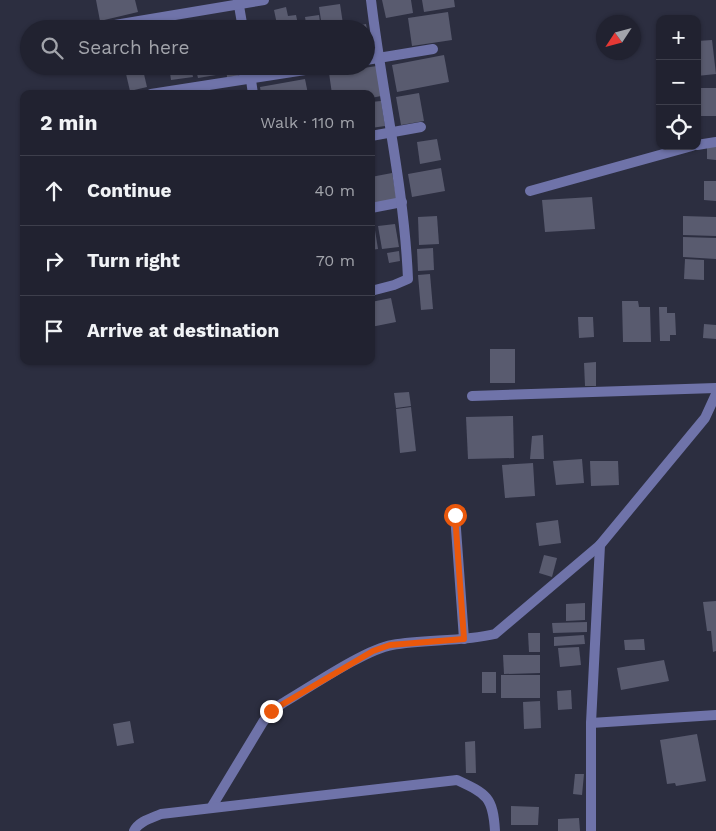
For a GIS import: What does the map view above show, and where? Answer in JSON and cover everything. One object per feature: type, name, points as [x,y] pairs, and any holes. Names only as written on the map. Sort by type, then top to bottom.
[{"type":"street","points":[[140,20],[238,2],[264,0]]},
{"type":"street","points":[[371,0],[373,20]]},
{"type":"street","points":[[238,2],[241,20]]},
{"type":"street","points":[[375,33],[402,202],[408,279],[394,285],[375,289]]},
{"type":"street","points":[[375,58],[433,49]]},
{"type":"street","points":[[250,75],[252,90]]},
{"type":"street","points":[[180,90],[280,75]]},
{"type":"street","points":[[375,135],[421,127]]},
{"type":"street","points":[[701,144],[716,142]]},
{"type":"street","points":[[530,191],[678,150]]},
{"type":"street","points":[[375,207],[402,202]]},
{"type":"street","points":[[472,396],[716,388]]},
{"type":"street","points":[[211,808],[263,722],[271,711],[283,702],[373,651],[390,645],[464,639],[495,634],[600,545],[705,418],[716,394]]},
{"type":"street","points":[[455,515],[464,639]]},
{"type":"street","points":[[591,831],[591,724],[600,545]]},
{"type":"street","points":[[591,724],[716,715]]},
{"type":"street","points":[[134,831],[136,827],[147,820],[162,814],[458,780],[483,792],[494,810],[495,831]]},
{"type":"building","points":[[96,0],[135,0],[138,12],[100,20]]},
{"type":"building","points":[[382,0],[411,0],[413,13],[386,18]]},
{"type":"building","points":[[422,0],[454,0],[455,7],[424,12]]},
{"type":"building","points":[[340,4],[342,20],[321,20],[319,7]]},
{"type":"building","points":[[286,7],[288,16],[296,15],[297,20],[276,20],[274,10]]},
{"type":"building","points":[[448,12],[452,40],[412,46],[408,18]]},
{"type":"building","points":[[319,15],[320,20],[306,20],[305,17]]},
{"type":"building","points":[[712,40],[716,74],[701,76],[701,41]]},
{"type":"building","points":[[444,55],[449,82],[397,92],[392,65]]},
{"type":"building","points":[[375,66],[377,66],[381,96],[375,97],[375,90],[331,90],[329,75],[375,75]]},
{"type":"building","points":[[126,75],[144,75],[147,87],[130,90]]},
{"type":"building","points":[[170,75],[193,75],[193,77],[171,80]]},
{"type":"building","points":[[197,75],[216,75],[198,78]]},
{"type":"building","points":[[227,75],[238,75],[238,76],[227,77]]},
{"type":"building","points":[[305,79],[307,90],[260,90],[260,87]]},
{"type":"building","points":[[701,88],[716,88],[716,116],[701,116]]},
{"type":"building","points":[[419,93],[424,121],[401,125],[396,97]]},
{"type":"building","points":[[381,101],[385,126],[375,127],[375,102]]},
{"type":"building","points":[[437,139],[441,160],[420,164],[417,142]]},
{"type":"building","points":[[707,146],[716,147],[716,160],[707,159]]},
{"type":"building","points":[[441,168],[445,191],[412,197],[408,174]]},
{"type":"building","points":[[392,173],[397,200],[375,203],[375,176]]},
{"type":"building","points":[[704,181],[716,181],[716,201],[704,200]]},
{"type":"building","points":[[592,197],[595,229],[545,232],[542,200]]},
{"type":"building","points":[[437,216],[439,244],[419,245],[418,217]]},
{"type":"building","points":[[683,216],[716,217],[716,236],[683,235]]},
{"type":"building","points":[[395,224],[399,247],[382,249],[378,226]]},
{"type":"building","points":[[375,230],[378,249],[375,249]]},
{"type":"building","points":[[683,237],[716,238],[716,259],[683,257]]},
{"type":"building","points":[[433,248],[434,270],[418,271],[417,249]]},
{"type":"building","points":[[399,251],[400,261],[389,263],[387,253]]},
{"type":"building","points":[[685,259],[704,260],[704,280],[684,279]]},
{"type":"building","points":[[430,274],[433,309],[421,310],[418,275]]},
{"type":"building","points":[[391,298],[396,322],[375,326],[375,301]]},
{"type":"building","points":[[622,301],[638,301],[639,307],[650,307],[651,342],[623,342]]},
{"type":"building","points":[[659,307],[667,307],[667,313],[675,313],[676,335],[670,335],[670,341],[660,341]]},
{"type":"building","points":[[578,317],[593,317],[594,337],[579,338]]},
{"type":"building","points":[[704,324],[716,325],[716,339],[703,338]]},
{"type":"building","points":[[490,349],[515,349],[515,383],[490,383]]},
{"type":"building","points":[[596,362],[596,386],[585,386],[584,363]]},
{"type":"building","points":[[409,392],[411,406],[396,408],[394,393]]},
{"type":"building","points":[[411,407],[416,451],[400,453],[396,409]]},
{"type":"building","points":[[513,416],[514,458],[468,459],[466,417]]},
{"type":"building","points":[[543,435],[544,459],[530,459],[532,436]]},
{"type":"building","points":[[582,459],[584,483],[556,485],[553,461]]},
{"type":"building","points":[[590,461],[618,461],[619,485],[591,486]]},
{"type":"building","points":[[533,463],[535,496],[505,498],[502,465]]},
{"type":"building","points":[[558,520],[561,543],[539,546],[536,523]]},
{"type":"building","points":[[544,555],[557,558],[552,577],[539,573]]},
{"type":"building","points":[[716,601],[716,651],[713,652],[711,631],[707,631],[703,602]]},
{"type":"building","points":[[585,603],[585,620],[566,621],[566,604]]},
{"type":"building","points":[[587,622],[587,632],[553,633],[552,623]]},
{"type":"building","points":[[528,633],[540,633],[540,652],[529,652]]},
{"type":"building","points":[[584,635],[585,644],[554,646],[554,637]]},
{"type":"building","points":[[644,639],[645,650],[625,650],[624,640]]},
{"type":"building","points":[[579,647],[581,665],[560,667],[558,648]]},
{"type":"building","points":[[503,655],[540,655],[540,673],[504,674]]},
{"type":"building","points":[[664,660],[669,681],[621,690],[617,668]]},
{"type":"building","points":[[482,672],[496,672],[496,693],[482,693]]},
{"type":"building","points":[[501,675],[540,675],[540,698],[501,698]]},
{"type":"building","points":[[571,690],[572,709],[558,710],[557,691]]},
{"type":"building","points":[[540,701],[541,728],[524,729],[523,702]]},
{"type":"building","points":[[130,721],[134,743],[117,746],[113,724]]},
{"type":"building","points":[[697,734],[706,781],[676,786],[675,783],[667,784],[660,740]]},
{"type":"building","points":[[475,741],[476,773],[466,773],[465,742]]},
{"type":"building","points":[[575,774],[584,774],[582,795],[573,794]]},
{"type":"building","points":[[511,806],[539,807],[538,825],[511,825]]},
{"type":"building","points":[[579,818],[580,831],[558,831],[558,819]]},
{"type":"route","points":[[271,711],[283,702],[373,651],[390,645],[464,639],[455,515]]}]
